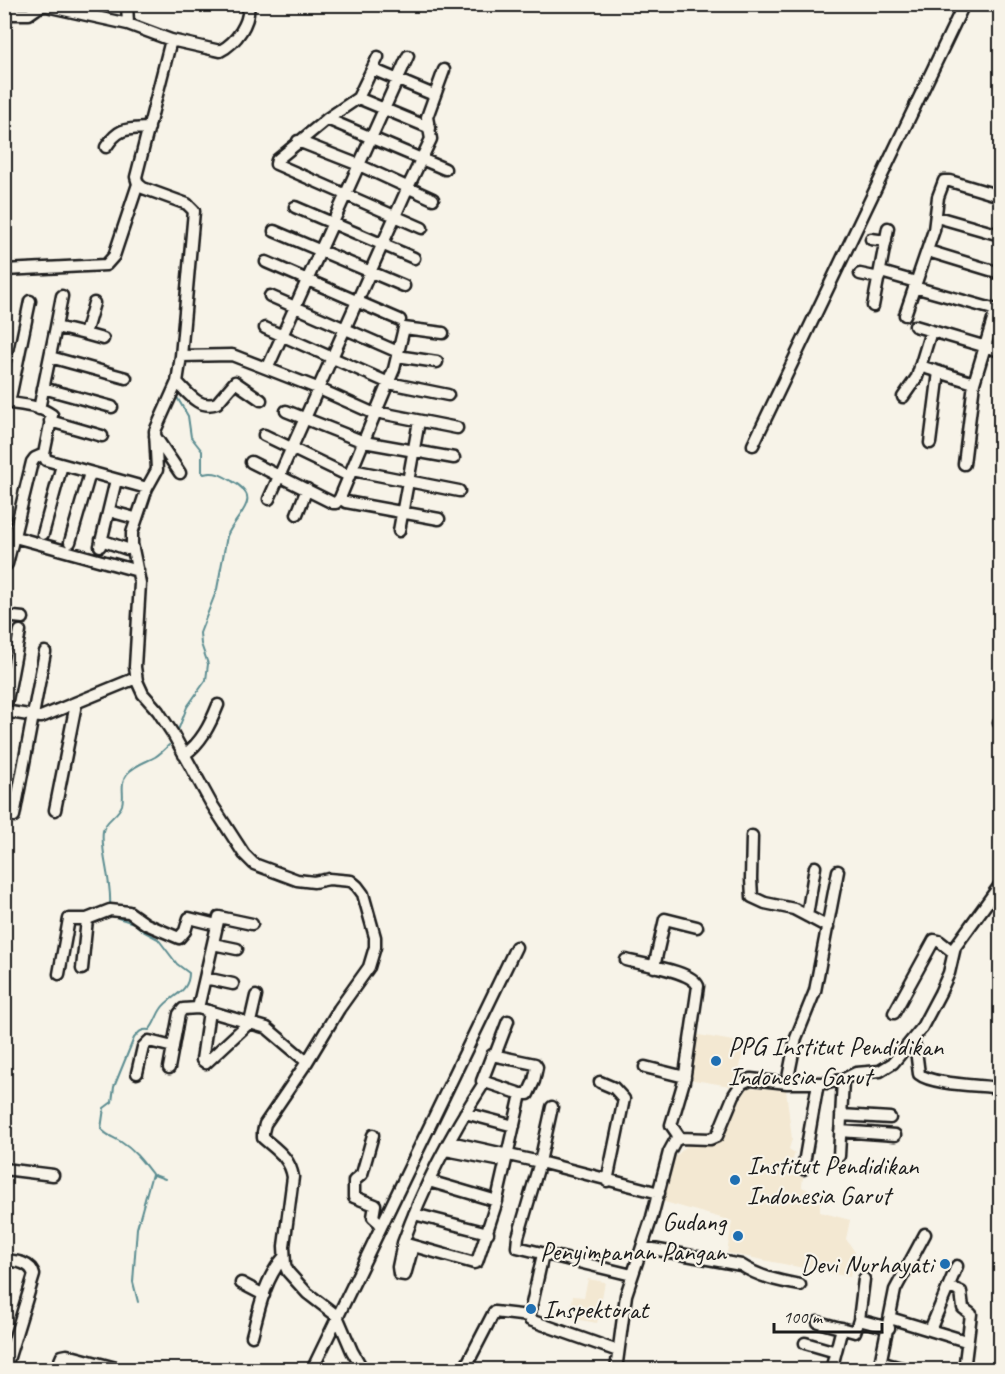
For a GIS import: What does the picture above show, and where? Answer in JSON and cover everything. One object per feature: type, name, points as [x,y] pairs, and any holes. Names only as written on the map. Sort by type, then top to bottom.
[{"type":"street","points":[[127,4],[128,24]]},
{"type":"street","points":[[4,14],[29,14],[39,7],[46,6],[128,24],[171,40],[223,50],[249,18],[248,4]]},
{"type":"street","points":[[753,446],[964,4]]},
{"type":"street","points":[[171,40],[136,177],[142,188],[187,204],[194,211],[177,382],[158,423],[155,435],[157,470],[147,488],[132,533],[140,584],[136,678],[143,694],[158,711],[229,833],[254,864],[297,880],[351,881],[363,894],[375,938],[375,947],[369,967],[339,1009],[265,1125],[263,1132],[264,1138],[291,1165],[293,1177],[284,1257],[288,1272],[308,1293],[338,1316],[352,1351],[363,1370]]},
{"type":"street","points":[[268,368],[408,56]]},
{"type":"street","points":[[378,57],[358,98],[298,141],[277,160],[278,166],[422,228]]},
{"type":"street","points":[[372,69],[434,95]]},
{"type":"street","points":[[269,499],[408,187],[423,159],[431,139],[428,117],[444,70]]},
{"type":"street","points":[[358,98],[430,128]]},
{"type":"street","points":[[327,119],[445,169]]},
{"type":"street","points":[[106,147],[113,136],[124,129],[149,128]]},
{"type":"street","points":[[298,141],[359,165],[433,199]]},
{"type":"street","points":[[905,315],[928,251],[937,217],[938,197],[944,181],[1000,196]]},
{"type":"street","points":[[4,270],[106,265],[114,256],[138,184]]},
{"type":"street","points":[[295,207],[414,258]]},
{"type":"street","points":[[937,217],[1000,235]]},
{"type":"street","points":[[873,306],[888,228]]},
{"type":"street","points":[[274,231],[404,286]]},
{"type":"street","points":[[871,239],[885,241]]},
{"type":"street","points":[[928,251],[1000,273]]},
{"type":"street","points":[[266,262],[400,320]]},
{"type":"street","points":[[860,274],[880,275],[915,284],[998,311],[974,383],[964,465]]},
{"type":"street","points":[[39,409],[62,296]]},
{"type":"street","points":[[270,296],[398,354],[437,362]]},
{"type":"street","points":[[30,300],[7,402],[39,409],[52,415],[44,454],[46,460],[147,488]]},
{"type":"street","points":[[85,334],[94,303]]},
{"type":"street","points":[[915,326],[1000,351]]},
{"type":"street","points":[[56,327],[103,339]]},
{"type":"street","points":[[251,462],[336,503],[389,383],[403,330],[405,327],[443,333]]},
{"type":"street","points":[[265,328],[389,383],[448,395]]},
{"type":"street","points":[[903,397],[911,387],[920,366],[931,331]]},
{"type":"street","points":[[181,356],[232,355],[376,413],[457,428]]},
{"type":"street","points":[[50,357],[126,378]]},
{"type":"street","points":[[920,366],[974,383]]},
{"type":"street","points":[[930,443],[939,372]]},
{"type":"street","points":[[177,382],[196,402],[206,405],[217,403],[235,382],[261,400]]},
{"type":"street","points":[[43,388],[112,407]]},
{"type":"street","points":[[286,411],[364,442],[454,458]]},
{"type":"street","points":[[50,421],[102,436]]},
{"type":"street","points":[[399,531],[419,422]]},
{"type":"street","points":[[155,435],[180,473]]},
{"type":"street","points":[[264,435],[351,473],[459,491]]},
{"type":"street","points":[[7,564],[11,534],[32,462],[44,454]]},
{"type":"street","points":[[43,534],[62,465]]},
{"type":"street","points":[[70,542],[90,474]]},
{"type":"street","points":[[116,480],[100,543],[127,549]]},
{"type":"street","points":[[297,514],[307,489]]},
{"type":"street","points":[[340,498],[346,502],[438,519]]},
{"type":"street","points":[[108,511],[131,517]]},
{"type":"street","points":[[11,534],[138,571]]},
{"type":"street","points":[[4,616],[23,618]]},
{"type":"street","points":[[20,632],[5,713],[41,717],[136,678]]},
{"type":"street","points":[[14,816],[45,652]]},
{"type":"street","points":[[55,810],[76,704]]},
{"type":"street","points":[[184,755],[200,741],[218,705]]},
{"type":"street","points":[[752,836],[752,897],[765,903],[794,909],[828,927]]},
{"type":"street","points":[[807,916],[815,867]]},
{"type":"street","points":[[787,1083],[796,1038],[815,991],[838,871]]},
{"type":"street","points":[[616,1370],[620,1327],[632,1275],[659,1193],[669,1152],[675,1141],[680,1138],[710,1139],[717,1136],[734,1095],[742,1083],[751,1079],[787,1083],[818,1083],[843,1080],[856,1073],[886,1069],[921,1029],[949,973],[953,952],[1000,885]]},
{"type":"street","points":[[59,974],[69,919],[87,919],[110,910],[129,912],[146,924],[179,938],[185,931],[189,918],[218,925]]},
{"type":"street","points":[[252,924],[219,917],[205,978],[203,1062],[206,1063],[213,1058],[250,1022],[256,996]]},
{"type":"street","points":[[82,969],[87,919]]},
{"type":"street","points":[[654,967],[665,919],[697,927]]},
{"type":"street","points":[[894,1014],[934,940],[936,939],[953,952]]},
{"type":"street","points":[[213,944],[237,949]]},
{"type":"street","points":[[312,1370],[516,947]]},
{"type":"street","points":[[626,960],[678,971],[696,982],[698,986],[685,1077],[671,1125],[680,1138]]},
{"type":"street","points":[[205,978],[233,984]]},
{"type":"street","points":[[169,1068],[181,1011],[204,1010],[267,1028],[307,1062]]},
{"type":"street","points":[[495,1055],[508,1021]]},
{"type":"street","points":[[913,1040],[919,1074],[922,1077],[938,1082],[1000,1088]]},
{"type":"street","points":[[137,1073],[144,1047],[149,1041],[173,1047]]},
{"type":"street","points":[[484,1083],[526,1094],[530,1092],[537,1067],[535,1064],[495,1055],[490,1057],[483,1076],[484,1083],[465,1113],[414,1214],[408,1244],[474,1263],[480,1257],[497,1201],[521,1094]]},
{"type":"street","points":[[645,1067],[685,1077]]},
{"type":"street","points":[[839,1156],[843,1080]]},
{"type":"street","points":[[600,1082],[614,1088],[624,1099],[608,1181]]},
{"type":"street","points":[[803,1169],[818,1083]]},
{"type":"street","points":[[552,1107],[517,1247],[632,1275]]},
{"type":"street","points":[[465,1113],[514,1126]]},
{"type":"street","points":[[841,1115],[890,1118]]},
{"type":"street","points":[[840,1131],[895,1134]]},
{"type":"street","points":[[373,1135],[362,1174],[354,1181],[354,1197],[375,1205],[373,1217],[382,1225]]},
{"type":"street","points":[[448,1146],[507,1159],[540,1162],[659,1193]]},
{"type":"street","points":[[4,1169],[53,1175]]},
{"type":"street","points":[[429,1181],[497,1201]]},
{"type":"street","points":[[414,1214],[488,1233]]},
{"type":"street","points":[[906,1369],[881,1361],[895,1290],[925,1234]]},
{"type":"street","points":[[642,1247],[741,1265],[752,1272],[775,1280],[800,1285]]},
{"type":"street","points":[[529,1316],[543,1254]]},
{"type":"street","points":[[252,1336],[264,1295],[276,1267],[284,1257]]},
{"type":"street","points":[[4,1260],[27,1264],[33,1270],[34,1275],[5,1365]]},
{"type":"street","points":[[930,1330],[957,1266]]},
{"type":"street","points":[[818,1322],[855,1332],[859,1320],[864,1279]]},
{"type":"street","points":[[241,1283],[264,1295]]},
{"type":"street","points":[[949,1287],[962,1292],[963,1309],[971,1314],[964,1370]]},
{"type":"street","points":[[464,1370],[494,1312],[529,1316],[534,1322],[618,1351]]},
{"type":"street","points":[[859,1320],[930,1330],[966,1341]]},
{"type":"street","points":[[831,1370],[842,1328]]},
{"type":"street","points":[[56,1370],[63,1356],[66,1342]]},
{"type":"street","points":[[805,1343],[836,1352]]},
{"type":"street","points":[[63,1356],[97,1366],[116,1368]]},
{"type":"shaded area","name":"PPG Institut Pendidikan Indonesia Garut","points":[[693,1034],[745,1043],[736,1087],[688,1079]]},
{"type":"shaded area","name":"Institut Pendidikan Indonesia Garut","points":[[748,1087],[786,1090],[792,1139],[789,1149],[795,1153],[788,1175],[803,1177],[802,1187],[820,1195],[820,1212],[850,1220],[846,1239],[855,1252],[850,1277],[727,1253],[732,1221],[661,1201],[676,1156],[689,1144],[711,1146],[723,1131]]},
{"type":"shaded area","points":[[588,1279],[605,1282],[597,1323],[569,1318],[573,1296],[584,1297]]},
{"type":"waterway","points":[[175,394],[188,416],[191,437],[202,451],[202,472],[218,474],[232,481],[242,488],[247,501],[227,536],[217,589],[200,633],[208,664],[206,680],[187,707],[177,733]]},
{"type":"waterway","points":[[110,905],[103,848],[104,827],[122,805],[123,782],[127,774],[157,756],[169,745]]},
{"type":"waterway","points":[[112,914],[134,923],[158,939],[177,964],[189,973],[186,986],[165,1004],[151,1028],[140,1031],[134,1038],[114,1087],[112,1102],[104,1108],[101,1129],[130,1149],[152,1174],[137,1228],[133,1282],[138,1302]]},
{"type":"waterway","points":[[152,1177],[154,1175],[165,1179]]},
{"type":"place","name":"PPG Institut Pendidikan Indonesia Garut","points":[[716,1061]]},
{"type":"place","name":"Institut Pendidikan Indonesia Garut","points":[[735,1180]]},
{"type":"place","name":"Gudang Penyimpanan Pangan","points":[[738,1236]]},
{"type":"place","name":"Devi Nurhayati","points":[[945,1264]]},
{"type":"place","name":"Inspektorat","points":[[531,1309]]}]
